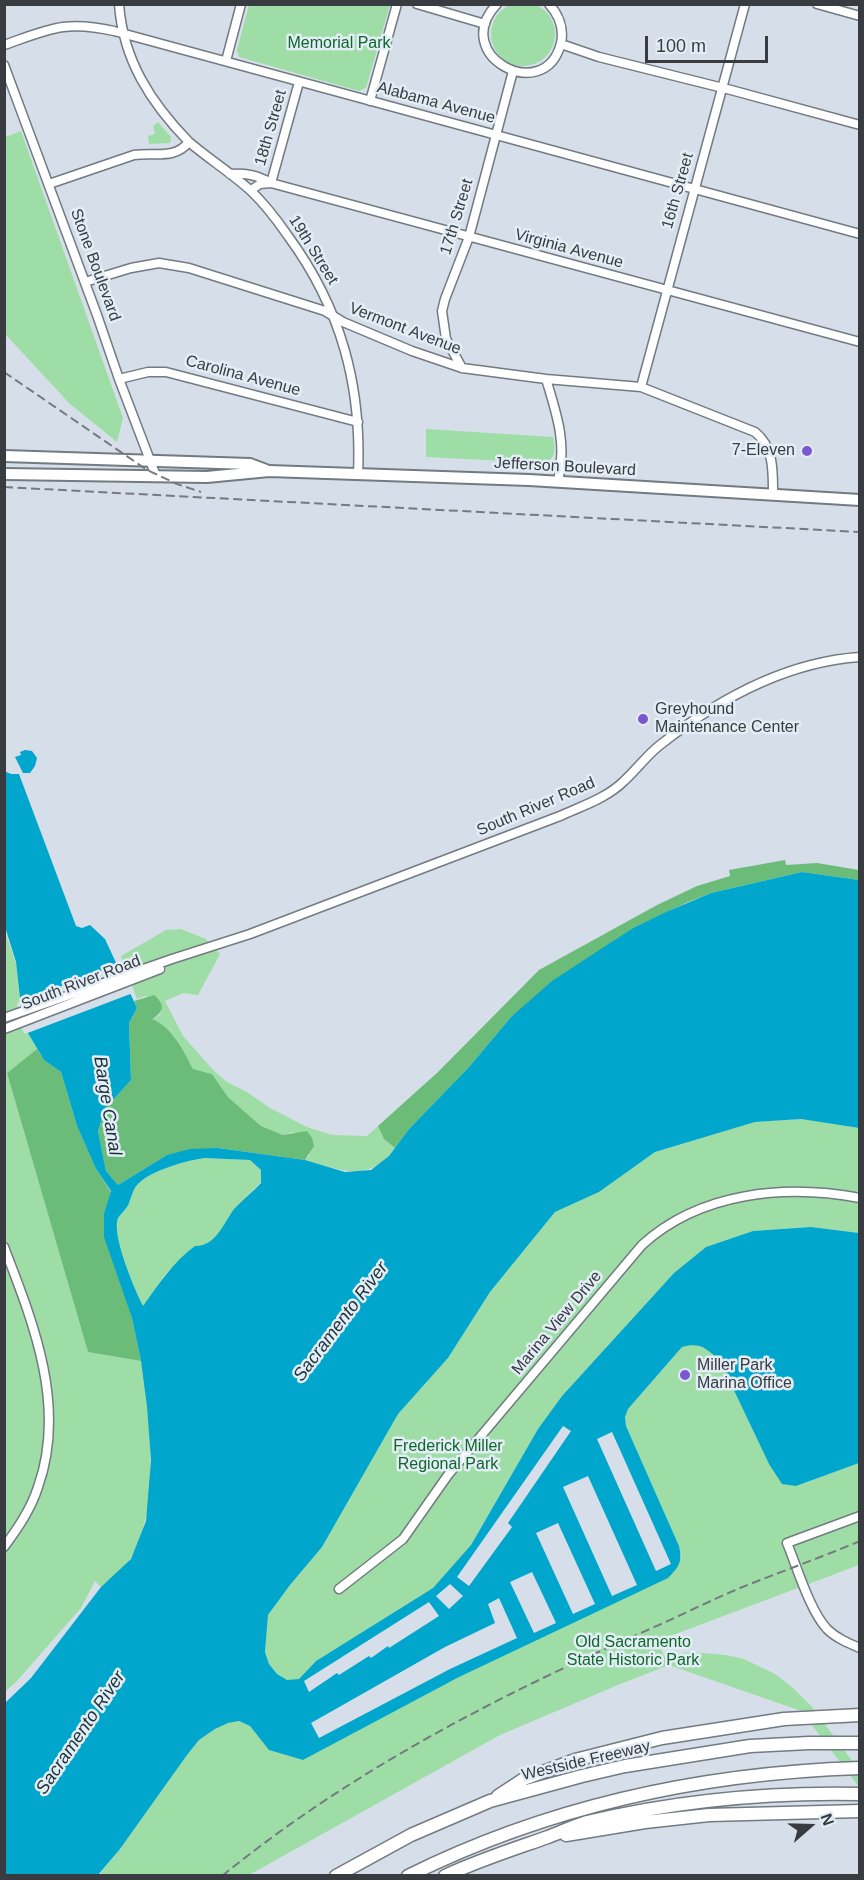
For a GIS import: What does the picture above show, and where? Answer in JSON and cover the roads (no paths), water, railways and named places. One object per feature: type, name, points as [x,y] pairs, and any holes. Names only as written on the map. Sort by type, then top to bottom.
[{"type":"highway","points":[[490,1801],[524,1779],[575,1760],[662,1738],[784,1719],[860,1715]]},
{"type":"highway","name":"Westside Freeway","points":[[336,1875],[411,1835],[490,1801],[625,1766],[750,1746],[860,1743]]},
{"type":"highway","points":[[408,1875],[447,1856],[526,1825],[608,1801],[692,1783],[824,1769],[860,1768]]},
{"type":"highway","points":[[445,1875],[584,1823],[633,1813],[705,1801],[774,1794],[860,1794]]},
{"type":"highway","points":[[550,1836],[709,1815],[856,1812]]},
{"type":"main road","name":"Jefferson Boulevard","points":[[4,456],[250,464],[269,471]]},
{"type":"main road","name":"Jefferson Boulevard","points":[[4,474],[207,477],[269,471],[558,481],[860,500]]},
{"type":"street","points":[[119,4],[123,33],[135,70],[145,90],[166,118],[209,159],[251,190],[260,184],[271,183]]},
{"type":"street","points":[[226,61],[241,4]]},
{"type":"street","points":[[370,101],[397,4]]},
{"type":"street","points":[[417,4],[485,24]]},
{"type":"street","points":[[497,4],[485,24],[485,44],[491,56],[501,66],[526,73],[540,69],[551,61],[561,44],[560,23],[549,4]]},
{"type":"street","name":"16th Street","points":[[641,387],[665,291],[745,4]]},
{"type":"street","points":[[817,4],[860,16]]},
{"type":"street","name":"Alabama Avenue","points":[[4,45],[47,29],[89,25],[860,234]]},
{"type":"street","points":[[561,44],[599,57],[860,125]]},
{"type":"street","name":"Stone Boulevard","points":[[4,65],[8,83],[49,184],[156,476]]},
{"type":"street","name":"17th Street","points":[[462,368],[447,343],[442,311],[469,237],[513,71]]},
{"type":"street","name":"18th Street","points":[[271,183],[299,82]]},
{"type":"street","points":[[49,184],[134,155],[175,153],[181,151],[189,142]]},
{"type":"street","name":"Virginia Avenue","points":[[230,174],[246,173],[271,183],[860,342]]},
{"type":"street","name":"19th Street","points":[[251,190],[269,210],[315,276],[334,317],[351,374],[358,422],[358,474]]},
{"type":"street","name":"Vermont Avenue","points":[[85,282],[131,268],[159,263],[194,270],[325,311],[412,351],[462,368],[546,379],[641,387],[755,432],[762,437],[768,447],[772,462],[773,494]]},
{"type":"street","name":"Carolina Avenue","points":[[119,379],[148,372],[166,372],[358,422]]},
{"type":"street","points":[[546,379],[558,420],[562,445],[563,462],[558,481]]},
{"type":"street","name":"South River Road","points":[[4,1029],[172,961],[261,930],[595,801],[623,783],[658,746],[700,716],[751,686],[798,669],[860,657]]},
{"type":"street","name":"South River Road","points":[[4,1018],[172,961]]},
{"type":"street","name":"Marina View Drive","points":[[339,1589],[403,1539],[448,1475],[655,1233],[686,1214],[747,1196],[801,1191],[860,1198]]},
{"type":"street","points":[[4,1247],[32,1325],[45,1376],[50,1408],[48,1444],[39,1486],[29,1510],[4,1547]]},
{"type":"street","points":[[860,1516],[787,1544],[817,1616],[843,1641],[860,1648]]},
{"type":"water","points":[[32,751],[37,758],[30,773],[23,773],[15,757],[21,755],[20,752]]},
{"type":"water","points":[[4,771],[19,774],[76,926],[82,928],[90,925],[105,939],[137,1008],[129,1023],[131,1080],[105,1109],[98,1131],[106,1171],[118,1185],[167,1155],[190,1149],[218,1148],[305,1160],[345,1172],[371,1170],[389,1156],[409,1129],[469,1067],[511,1017],[552,981],[633,928],[711,893],[802,872],[859,880],[859,1128],[801,1119],[755,1122],[655,1152],[599,1192],[555,1212],[490,1292],[448,1358],[398,1414],[322,1547],[268,1615],[265,1652],[269,1664],[277,1674],[287,1680],[299,1679],[316,1661],[433,1588],[471,1545],[538,1429],[562,1396],[674,1273],[706,1247],[753,1231],[811,1227],[859,1233],[859,1463],[796,1486],[782,1484],[769,1464],[720,1361],[702,1347],[694,1345],[682,1347],[628,1409],[625,1417],[626,1426],[679,1546],[681,1556],[679,1564],[668,1578],[459,1677],[303,1760],[269,1750],[250,1726],[239,1721],[228,1723],[199,1740],[120,1849],[98,1875],[5,1875],[5,1703],[31,1678],[101,1587],[131,1559],[146,1521],[151,1460],[141,1361],[132,1318],[104,1237],[104,1213],[111,1191],[96,1169],[77,1126],[61,1072],[44,1060],[23,1025],[16,962],[5,927]],"holes":[[[196,1159],[250,1160],[261,1170],[261,1183],[234,1209],[223,1227],[208,1243],[195,1246],[180,1259],[143,1306],[125,1262],[117,1226],[118,1218],[128,1205],[137,1185],[161,1170]]]},
{"type":"railway","points":[[4,372],[147,470],[201,492]]},
{"type":"railway","points":[[4,487],[860,532]]},
{"type":"railway","points":[[222,1876],[322,1802],[374,1769],[482,1708],[721,1596],[860,1541]]},
{"type":"place","name":"7-Eleven","points":[[807,451]]},
{"type":"place","name":"Greyhound Maintenance Center","points":[[643,719]]},
{"type":"place","name":"Miller Park Marina Office","points":[[685,1375]]},
{"type":"park label","name":"Memorial Park","points":[[339,44]]},
{"type":"park label","name":"Frederick Miller Regional Park","points":[[448,1456]]},
{"type":"park label","name":"Old Sacramento State Historic Park","points":[[633,1652]]},
{"type":"water label","name":"Barge Canal","points":[[107,1106]]},
{"type":"water label","name":"Sacramento River","points":[[341,1322]]},
{"type":"water label","name":"Sacramento River","points":[[81,1733]]}]
